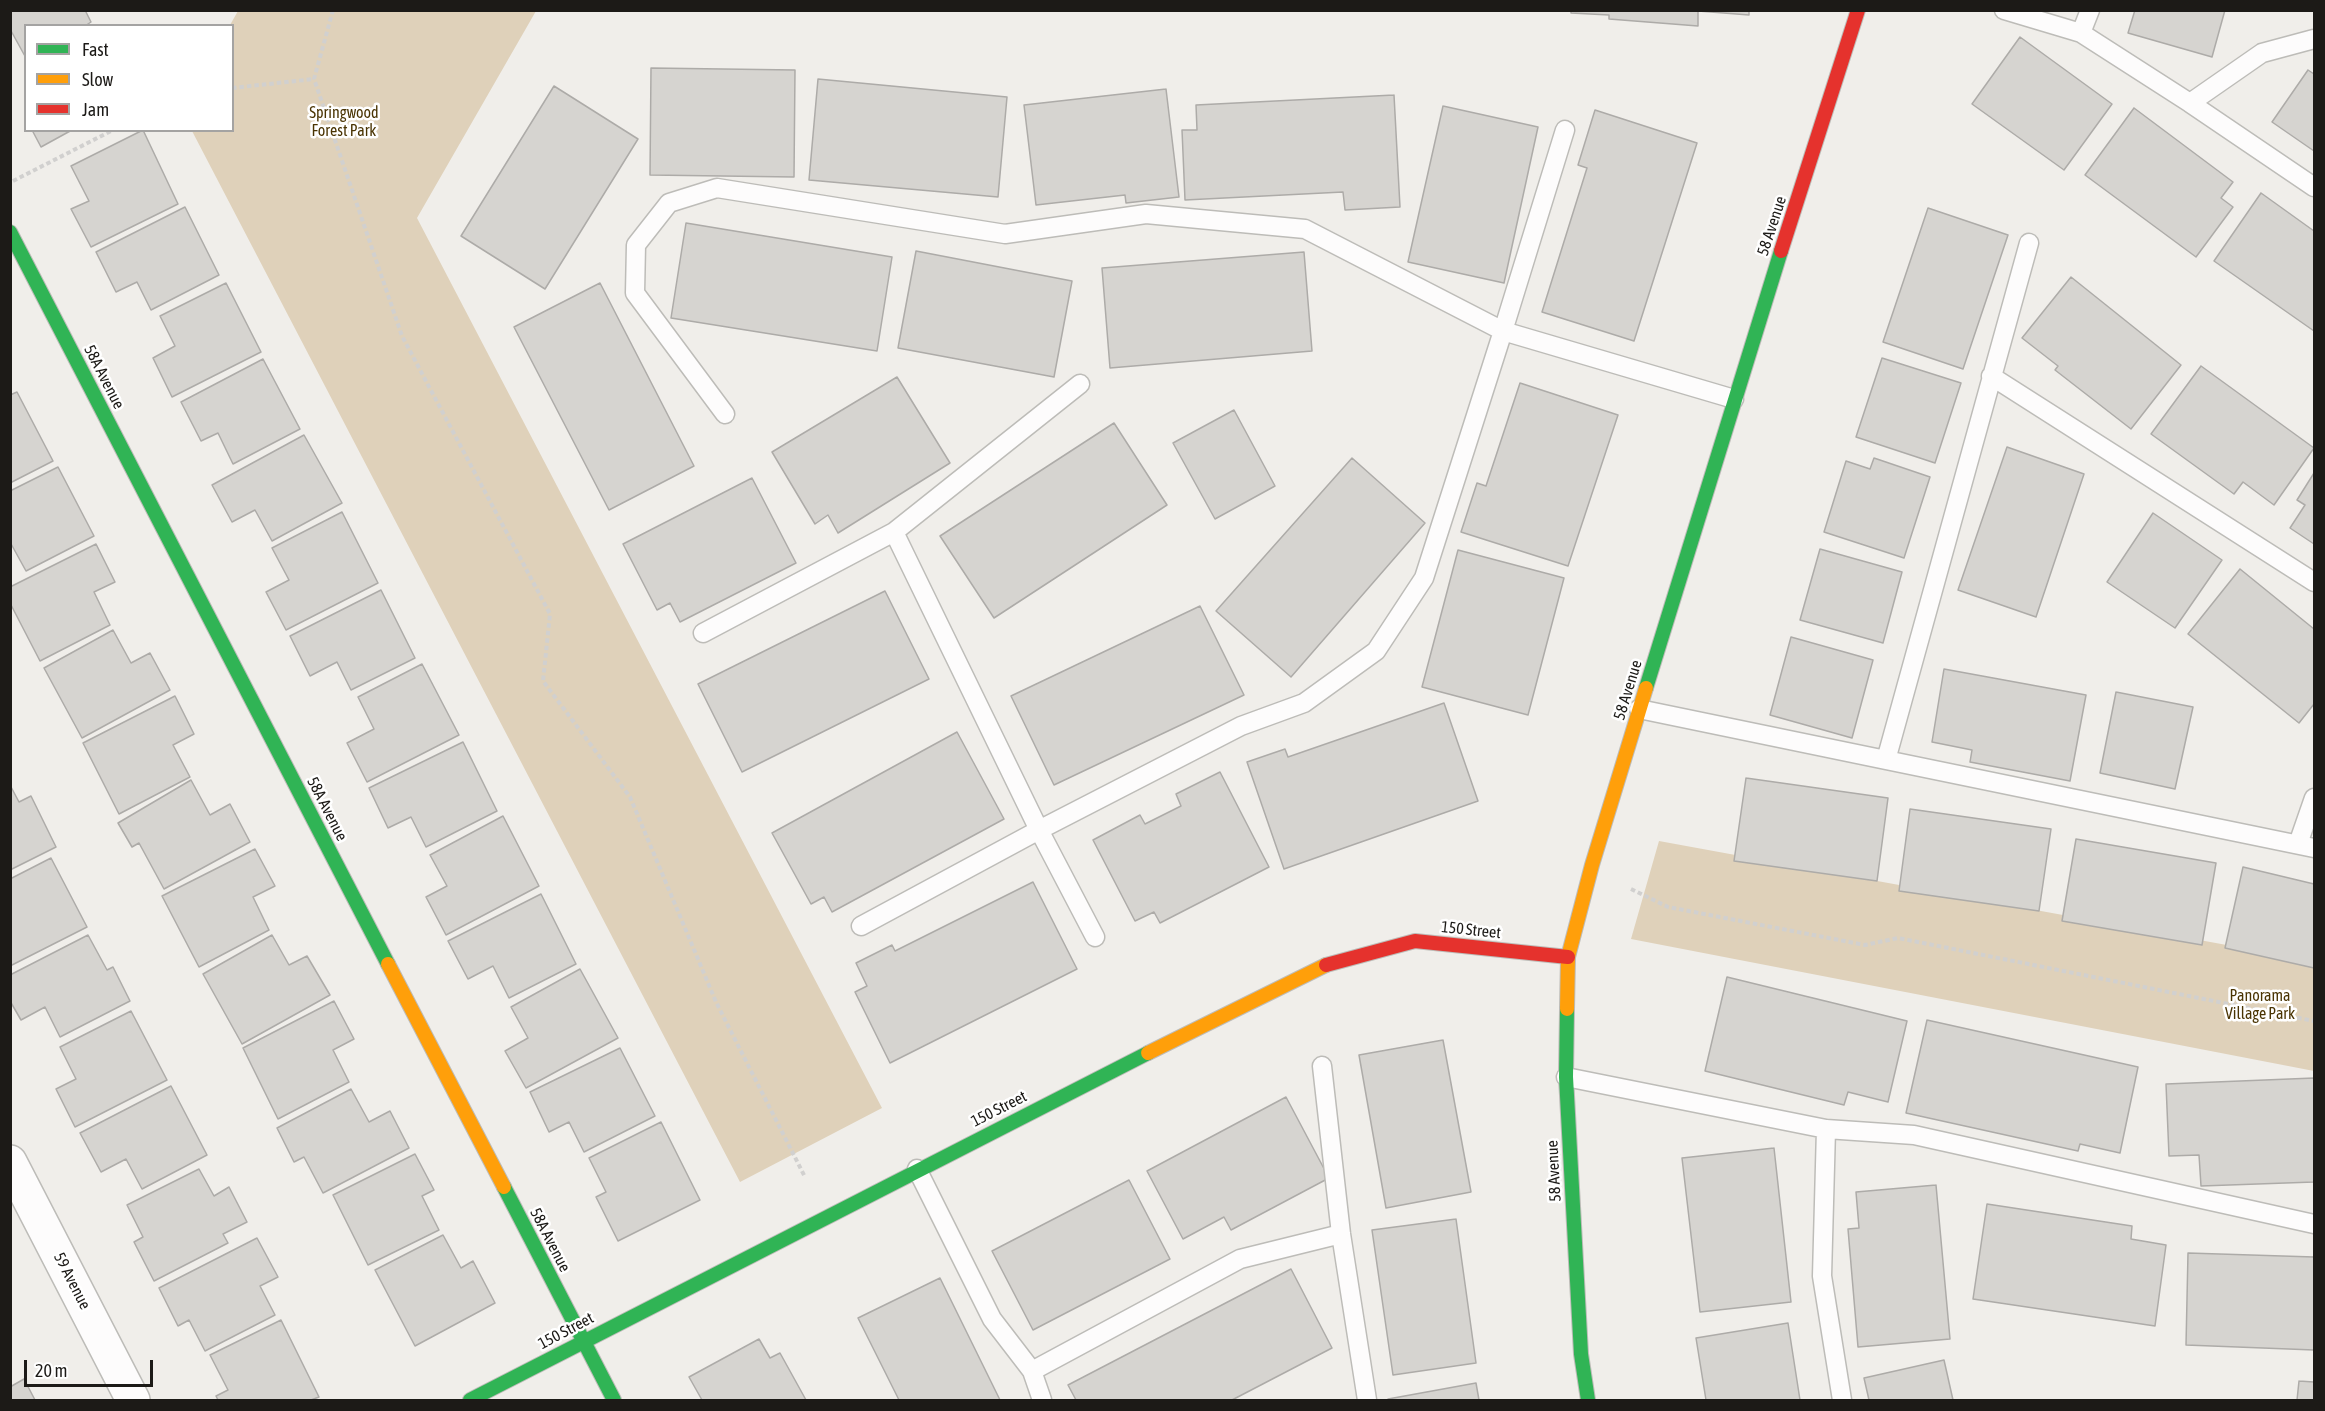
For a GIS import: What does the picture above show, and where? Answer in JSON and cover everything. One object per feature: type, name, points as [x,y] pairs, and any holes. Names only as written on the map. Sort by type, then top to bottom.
[{"type":"street","name":"58 Avenue","points":[[1588,1401],[1581,1354],[1566,1077],[1568,957],[1592,865],[1639,709],[1734,399],[1858,10]]},
{"type":"street","name":"58A Avenue","points":[[10,232],[614,1401]]},
{"type":"street","name":"150 Street","points":[[470,1401],[583,1340],[917,1169],[1321,966],[1415,941],[1568,957]]},
{"type":"street","name":"59 Avenue","points":[[10,1162],[133,1401]]},
{"type":"lane","points":[[2004,10],[2081,33],[2314,187]]},
{"type":"lane","points":[[2081,33],[2090,10]]},
{"type":"lane","points":[[2190,103],[2262,53],[2314,39]]},
{"type":"lane","points":[[861,926],[1039,830],[1241,726],[1304,703],[1376,651],[1424,578],[1565,130]]},
{"type":"lane","points":[[726,414],[635,293],[636,245],[669,203],[717,188],[1005,234],[1146,214],[1305,229],[1503,331],[1734,399]]},
{"type":"lane","points":[[1886,760],[2029,243]]},
{"type":"lane","points":[[1991,376],[2314,582]]},
{"type":"lane","points":[[703,633],[894,532],[1080,384]]},
{"type":"lane","points":[[894,532],[1039,830],[1095,937]]},
{"type":"lane","points":[[1639,709],[2306,846],[2314,798]]},
{"type":"lane","points":[[1322,1066],[1341,1234],[1367,1401]]},
{"type":"lane","points":[[1566,1077],[1826,1129],[1914,1135],[2314,1224]]},
{"type":"lane","points":[[1826,1129],[1822,1276],[1842,1401]]},
{"type":"lane","points":[[917,1169],[992,1319],[1032,1371],[1042,1401]]},
{"type":"lane","points":[[1032,1371],[1240,1259],[1341,1234]]},
{"type":"path","points":[[333,10],[314,79],[402,336],[550,614],[543,681],[630,797],[716,1002],[805,1177]]},
{"type":"path","points":[[234,88],[314,79]]},
{"type":"path","points":[[13,181],[109,132]]},
{"type":"path","points":[[1631,889],[1668,907],[1865,945],[1898,938],[2314,1022]]},
{"type":"green space","name":"Springwood Forest Park","points":[[238,11],[536,11],[417,218],[882,1108],[740,1182],[193,132],[234,132],[234,24],[231,24]]},
{"type":"green space","name":"Panorama Village Park","points":[[1659,841],[2314,961],[2314,1071],[1631,939]]},
{"type":"building","points":[[10,10],[85,10],[91,22],[88,24],[24,24],[24,54],[10,29]]},
{"type":"building","points":[[1571,10],[1749,10],[1749,15],[1698,11],[1698,26],[1609,19],[1609,15],[1571,13]]},
{"type":"building","points":[[2135,10],[2225,10],[2212,57],[2128,33]]},
{"type":"building","points":[[2020,37],[2112,104],[2064,170],[1972,104]]},
{"type":"building","points":[[651,68],[795,70],[794,177],[650,175]]},
{"type":"building","points":[[2308,70],[2314,74],[2314,151],[2272,122]]},
{"type":"building","points":[[818,79],[1007,97],[998,197],[809,180]]},
{"type":"building","points":[[554,86],[638,139],[545,289],[461,236]]},
{"type":"building","points":[[1166,89],[1179,197],[1126,203],[1125,195],[1036,205],[1024,105]]},
{"type":"building","points":[[1394,95],[1400,207],[1345,210],[1343,192],[1185,200],[1182,130],[1197,130],[1196,105]]},
{"type":"building","points":[[1443,106],[1538,127],[1504,283],[1408,262]]},
{"type":"building","points":[[2134,108],[2233,182],[2221,198],[2233,207],[2196,257],[2085,175]]},
{"type":"building","points":[[1595,110],[1697,143],[1634,341],[1542,312],[1587,168],[1578,165]]},
{"type":"building","points":[[33,132],[68,132],[41,147]]},
{"type":"building","points":[[139,132],[144,132],[178,204],[91,247],[71,209],[89,201],[71,166]]},
{"type":"building","points":[[2261,193],[2314,231],[2314,331],[2214,261]]},
{"type":"building","points":[[185,207],[219,275],[151,310],[137,282],[116,292],[96,252]]},
{"type":"building","points":[[1928,208],[2008,235],[1963,369],[1883,342]]},
{"type":"building","points":[[686,223],[892,257],[877,351],[671,318]]},
{"type":"building","points":[[916,251],[1072,281],[1054,377],[898,348]]},
{"type":"building","points":[[1304,252],[1312,351],[1110,368],[1102,268]]},
{"type":"building","points":[[2071,277],[2181,365],[2131,429],[2055,370],[2058,366],[2022,338]]},
{"type":"building","points":[[226,283],[261,352],[172,397],[153,358],[175,346],[160,316]]},
{"type":"building","points":[[600,283],[694,466],[609,510],[514,327]]},
{"type":"building","points":[[1882,358],[1961,383],[1935,463],[1856,437]]},
{"type":"building","points":[[263,359],[300,429],[233,464],[218,433],[201,441],[181,402]]},
{"type":"building","points":[[2201,366],[2314,448],[2274,505],[2243,482],[2234,494],[2151,434]]},
{"type":"building","points":[[897,377],[950,463],[838,533],[828,515],[815,524],[772,452]]},
{"type":"building","points":[[1520,383],[1618,415],[1568,566],[1461,532],[1477,483],[1486,486]]},
{"type":"building","points":[[17,392],[53,461],[10,483],[10,395]]},
{"type":"building","points":[[1234,410],[1275,486],[1215,519],[1173,443]]},
{"type":"building","points":[[1114,423],[1167,505],[994,618],[940,536]]},
{"type":"building","points":[[304,435],[342,503],[272,541],[255,510],[232,522],[212,485]]},
{"type":"building","points":[[2007,447],[2084,474],[2036,617],[1958,590]]},
{"type":"building","points":[[1352,458],[1425,523],[1291,677],[1216,611]]},
{"type":"building","points":[[1874,458],[1930,477],[1904,558],[1824,532],[1846,461],[1870,469]]},
{"type":"building","points":[[58,467],[94,536],[26,571],[10,542],[10,491]]},
{"type":"building","points":[[2314,473],[2314,544],[2290,528],[2305,505],[2297,500]]},
{"type":"building","points":[[752,478],[796,563],[680,622],[670,603],[657,610],[623,544]]},
{"type":"building","points":[[342,512],[378,583],[286,630],[266,592],[289,580],[272,548]]},
{"type":"building","points":[[2153,513],[2222,560],[2175,628],[2107,582]]},
{"type":"building","points":[[96,544],[115,582],[94,592],[110,625],[40,661],[10,603],[10,587]]},
{"type":"building","points":[[1820,549],[1902,572],[1883,643],[1800,620]]},
{"type":"building","points":[[1458,550],[1564,578],[1528,715],[1422,687]]},
{"type":"building","points":[[2240,569],[2314,629],[2314,704],[2299,723],[2188,634]]},
{"type":"building","points":[[381,590],[415,658],[351,690],[337,662],[310,676],[290,636]]},
{"type":"building","points":[[885,591],[929,679],[742,772],[698,684]]},
{"type":"building","points":[[1200,606],[1244,695],[1054,785],[1011,696]]},
{"type":"building","points":[[113,630],[131,663],[150,653],[170,690],[82,738],[44,668]]},
{"type":"building","points":[[1791,637],[1873,660],[1852,738],[1770,715]]},
{"type":"building","points":[[422,664],[459,735],[367,782],[347,743],[374,729],[358,697]]},
{"type":"building","points":[[1944,669],[2086,695],[2070,781],[1970,762],[1972,750],[1932,742]]},
{"type":"building","points":[[2116,692],[2193,707],[2175,789],[2100,773]]},
{"type":"building","points":[[175,696],[194,734],[173,745],[190,777],[119,814],[83,743]]},
{"type":"building","points":[[1444,703],[1478,801],[1284,869],[1247,762],[1285,749],[1288,757]]},
{"type":"building","points":[[957,732],[1004,819],[832,912],[824,897],[811,904],[772,833]]},
{"type":"building","points":[[463,742],[497,811],[426,847],[411,817],[388,828],[369,788]]},
{"type":"building","points":[[1220,772],[1269,867],[1160,923],[1154,912],[1135,921],[1093,840],[1140,815],[1145,824],[1181,806],[1176,794]]},
{"type":"building","points":[[1746,778],[1888,798],[1877,881],[1734,861]]},
{"type":"building","points":[[191,780],[210,815],[230,804],[250,842],[164,889],[139,843],[132,847],[118,823]]},
{"type":"building","points":[[10,785],[19,802],[31,796],[56,847],[10,870]]},
{"type":"building","points":[[1910,809],[2051,829],[2039,911],[1899,891]]},
{"type":"building","points":[[503,816],[539,886],[446,935],[426,897],[447,886],[430,855]]},
{"type":"building","points":[[2076,839],[2216,863],[2202,945],[2062,921]]},
{"type":"building","points":[[255,849],[275,886],[253,897],[269,930],[199,967],[162,896]]},
{"type":"building","points":[[51,858],[87,927],[10,966],[10,879]]},
{"type":"building","points":[[2243,867],[2314,884],[2314,968],[2225,948]]},
{"type":"building","points":[[1033,882],[1077,969],[890,1063],[855,992],[867,986],[856,963],[892,945],[895,951]]},
{"type":"building","points":[[541,894],[576,964],[509,998],[493,966],[468,979],[448,941]]},
{"type":"building","points":[[88,935],[107,970],[113,967],[130,1001],[60,1037],[45,1007],[21,1020],[10,1001],[10,975]]},
{"type":"building","points":[[272,935],[289,965],[307,956],[330,995],[242,1044],[203,974]]},
{"type":"building","points":[[580,969],[618,1038],[526,1088],[505,1051],[528,1038],[511,1007]]},
{"type":"building","points":[[1727,977],[1907,1021],[1888,1102],[1848,1092],[1844,1105],[1705,1071]]},
{"type":"building","points":[[334,1001],[354,1039],[333,1050],[349,1082],[278,1119],[243,1048]]},
{"type":"building","points":[[131,1011],[167,1080],[75,1127],[56,1089],[76,1079],[60,1047]]},
{"type":"building","points":[[1927,1020],[2138,1067],[2120,1153],[2080,1144],[2078,1151],[1906,1113]]},
{"type":"building","points":[[1443,1040],[1471,1192],[1386,1208],[1359,1055]]},
{"type":"building","points":[[620,1048],[655,1116],[584,1152],[569,1122],[549,1132],[530,1092]]},
{"type":"building","points":[[2314,1078],[2314,1182],[2201,1186],[2199,1155],[2169,1156],[2166,1084]]},
{"type":"building","points":[[171,1086],[207,1155],[142,1189],[126,1159],[101,1172],[80,1133]]},
{"type":"building","points":[[351,1089],[369,1122],[390,1111],[409,1148],[323,1193],[304,1157],[294,1162],[277,1128]]},
{"type":"building","points":[[1286,1097],[1329,1178],[1231,1230],[1224,1217],[1183,1239],[1147,1171]]},
{"type":"building","points":[[661,1122],[700,1200],[618,1241],[596,1197],[606,1192],[589,1158]]},
{"type":"building","points":[[1774,1148],[1791,1302],[1700,1312],[1682,1158]]},
{"type":"building","points":[[415,1154],[434,1190],[422,1196],[439,1230],[368,1265],[333,1195]]},
{"type":"building","points":[[199,1169],[214,1196],[229,1187],[247,1222],[223,1234],[228,1243],[154,1281],[134,1242],[143,1237],[127,1205]]},
{"type":"building","points":[[1129,1180],[1170,1259],[1033,1330],[992,1251]]},
{"type":"building","points":[[1936,1185],[1950,1339],[1858,1347],[1848,1229],[1859,1228],[1856,1192]]},
{"type":"building","points":[[1987,1204],[2132,1226],[2131,1239],[2166,1245],[2155,1326],[1973,1299]]},
{"type":"building","points":[[1456,1219],[1476,1363],[1393,1375],[1372,1230]]},
{"type":"building","points":[[443,1235],[461,1268],[473,1261],[495,1303],[415,1346],[375,1270]]},
{"type":"building","points":[[257,1238],[278,1277],[260,1286],[275,1315],[205,1351],[189,1320],[178,1326],[159,1288]]},
{"type":"building","points":[[2188,1253],[2314,1257],[2314,1350],[2186,1345]]},
{"type":"building","points":[[1291,1269],[1332,1348],[1232,1400],[1076,1400],[1068,1385]]},
{"type":"building","points":[[940,1278],[1000,1400],[899,1400],[858,1318]]},
{"type":"building","points":[[281,1320],[319,1397],[311,1400],[218,1400],[216,1396],[228,1390],[210,1355]]},
{"type":"building","points":[[1788,1323],[1800,1400],[1706,1400],[1696,1338]]},
{"type":"building","points":[[759,1339],[770,1358],[780,1353],[806,1400],[702,1400],[689,1377]]},
{"type":"building","points":[[1944,1360],[1953,1400],[1869,1400],[1864,1378]]},
{"type":"building","points":[[24,1379],[35,1400],[10,1400],[10,1387]]},
{"type":"building","points":[[2299,1381],[2314,1382],[2314,1400],[2297,1400]]},
{"type":"building","points":[[1476,1383],[1479,1400],[1388,1399]]},
{"type":"traffic: fast","points":[[10,232],[388,964]]},
{"type":"traffic: fast","points":[[1646,688],[1781,251]]},
{"type":"traffic: fast","points":[[1567,1009],[1566,1077],[1581,1354],[1588,1400]]},
{"type":"traffic: fast","points":[[470,1400],[1148,1053]]},
{"type":"traffic: fast","points":[[504,1187],[614,1400]]},
{"type":"traffic: slow","points":[[1567,1009],[1568,957],[1592,865],[1646,688]]},
{"type":"traffic: slow","points":[[388,964],[504,1187]]},
{"type":"traffic: slow","points":[[1148,1053],[1326,965]]},
{"type":"traffic: jam","points":[[1781,251],[1858,10]]},
{"type":"traffic: jam","points":[[1326,965],[1415,941],[1568,957]]}]
